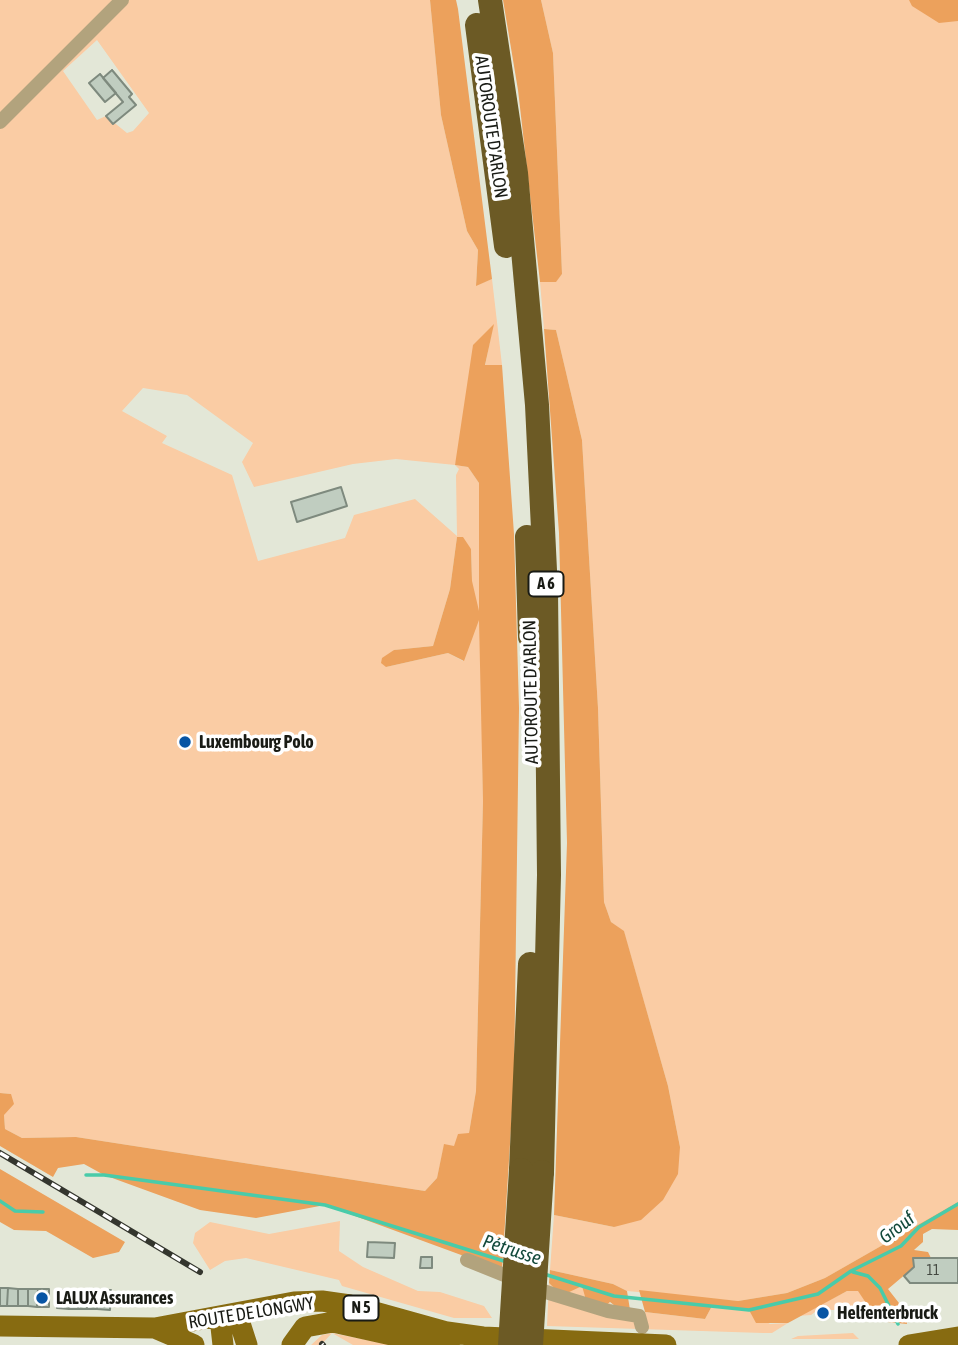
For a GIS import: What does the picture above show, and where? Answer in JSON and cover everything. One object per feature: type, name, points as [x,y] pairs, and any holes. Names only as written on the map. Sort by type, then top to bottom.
[{"type":"highway","name":"AUTOROUTE D'ARLON","points":[[473,0],[504,229],[525,499],[531,671],[531,1345]]},
{"type":"highway","name":"AUTOROUTE D'ARLON","points":[[490,0],[516,173],[537,405],[546,591],[549,875],[532,1171],[510,1345]]},
{"type":"main road","name":"ROUTE DE LONGWY","points":[[0,1326],[155,1328],[293,1302],[322,1301],[350,1305],[447,1332],[483,1337],[666,1345]]},
{"type":"main road","points":[[223,1345],[229,1316]]},
{"type":"main road","points":[[229,1316],[247,1345]]},
{"type":"main road","points":[[292,1345],[305,1327],[333,1322],[414,1340],[483,1337]]},
{"type":"main road","points":[[155,1328],[194,1345]]},
{"type":"main road","points":[[909,1345],[958,1337]]},
{"type":"street","points":[[0,122],[122,0]]},
{"type":"street","points":[[467,1260],[549,1293],[608,1311],[639,1316],[642,1327]]},
{"type":"shaded area","points":[[0,0],[430,0],[441,115],[467,231],[478,250],[476,285],[492,279],[502,365],[485,366],[493,326],[455,465],[468,467],[479,483],[483,801],[476,1091],[469,1133],[454,1146],[444,1146],[437,1178],[425,1191],[76,1137],[22,1138],[5,1129],[4,1115],[11,1094],[0,1093]],"holes":[[[97,40],[149,113],[133,131],[127,133],[106,116],[97,120],[63,71]],[[143,388],[187,395],[253,443],[242,462],[254,487],[353,464],[396,459],[455,465],[459,469],[456,475],[457,536],[415,499],[354,515],[345,538],[258,561],[232,475],[162,443],[167,436],[122,411]],[[457,537],[471,549],[472,581],[463,661],[448,653],[386,667],[394,650],[433,646],[450,589]]]},
{"type":"shaded area","points":[[430,0],[456,0],[458,9],[492,279],[476,286],[478,250],[467,231],[441,115]]},
{"type":"shaded area","points":[[503,0],[541,0],[553,53],[562,274],[556,282],[540,282],[518,90]]},
{"type":"shaded area","points":[[541,0],[958,0],[958,1202],[825,1278],[787,1293],[738,1301],[627,1291],[613,1284],[550,1270],[554,1215],[614,1227],[680,1147],[668,1086],[624,932],[611,922],[604,902],[598,708],[582,440],[556,330],[544,329],[540,282],[555,282],[562,274],[553,53]]},
{"type":"shaded area","points":[[909,0],[958,0],[958,21],[939,23],[912,6]]},
{"type":"shaded area","points":[[494,324],[485,365],[502,365],[514,534],[519,708],[514,1081],[502,1270],[325,1205],[256,1218],[200,1210],[104,1175],[84,1164],[58,1168],[53,1177],[0,1146],[0,1093],[11,1094],[14,1104],[4,1115],[5,1129],[22,1138],[76,1137],[425,1191],[437,1178],[444,1144],[454,1146],[458,1134],[469,1133],[476,1091],[483,801],[479,620],[464,661],[448,653],[386,667],[381,663],[382,658],[394,650],[433,646],[450,589],[457,537],[463,537],[471,549],[472,581],[479,611],[479,483],[468,467],[455,465],[473,345]]},
{"type":"shaded area","points":[[544,329],[556,330],[582,440],[598,708],[604,902],[611,922],[624,931],[668,1086],[680,1147],[678,1174],[663,1200],[641,1220],[614,1227],[554,1215],[567,843],[559,533]]},
{"type":"shaded area","points":[[0,1169],[125,1242],[119,1252],[93,1258],[46,1231],[14,1230],[0,1222]]},
{"type":"shaded area","points":[[958,1202],[958,1230],[932,1229],[923,1234],[923,1242],[914,1250],[928,1252],[931,1258],[914,1259],[914,1267],[888,1289],[906,1312],[907,1324],[878,1321],[858,1291],[847,1291],[788,1323],[756,1323],[749,1310],[712,1306],[705,1319],[645,1312],[639,1290],[738,1301],[787,1293],[825,1278]]},
{"type":"shaded area","points":[[340,1221],[339,1251],[363,1267],[418,1291],[440,1292],[484,1306],[492,1318],[454,1318],[342,1286],[339,1280],[246,1258],[225,1261],[210,1270],[193,1243],[195,1233],[210,1222],[269,1234]]},
{"type":"shaded area","points":[[550,1270],[613,1284],[627,1291],[630,1310],[619,1309],[610,1302],[605,1306],[586,1300],[582,1286],[565,1294],[557,1291],[549,1283]]},
{"type":"shaded area","points":[[549,1283],[557,1291],[582,1286],[619,1309],[705,1319],[712,1306],[749,1310],[770,1324],[788,1323],[772,1333],[547,1326]]},
{"type":"shaded area","points":[[847,1291],[859,1291],[878,1321],[847,1310],[818,1310],[811,1315],[797,1316]]},
{"type":"shaded area","points":[[332,1333],[392,1345],[353,1345]]},
{"type":"shaded area","points":[[332,1333],[321,1345],[311,1345],[322,1335]]},
{"type":"shaded area","points":[[853,1333],[859,1339],[791,1339],[798,1336]]},
{"type":"building","points":[[112,70],[132,94],[129,97],[136,105],[113,124],[106,116],[123,102],[103,78]]},
{"type":"building","points":[[100,74],[116,93],[105,102],[89,83]]},
{"type":"building","points":[[341,487],[347,506],[297,522],[291,502]]},
{"type":"building","points":[[368,1242],[395,1243],[394,1258],[367,1257]]},
{"type":"building","points":[[421,1257],[432,1257],[432,1268],[420,1268]]},
{"type":"building","points":[[913,1258],[958,1258],[958,1283],[910,1283],[904,1276],[914,1267]]},
{"type":"building","points":[[0,1288],[8,1288],[7,1306],[0,1306]]},
{"type":"building","points":[[8,1288],[18,1289],[18,1306],[7,1306]]},
{"type":"building","points":[[18,1289],[28,1289],[28,1306],[18,1306]]},
{"type":"building","points":[[28,1289],[38,1289],[37,1307],[28,1306]]},
{"type":"building","points":[[38,1289],[49,1289],[49,1307],[37,1307]]},
{"type":"building","points":[[57,1290],[69,1290],[69,1309],[57,1308]]},
{"type":"building","points":[[69,1290],[78,1290],[78,1309],[69,1309]]},
{"type":"building","points":[[78,1290],[87,1290],[87,1309],[78,1309]]},
{"type":"building","points":[[87,1290],[98,1290],[97,1309],[87,1309]]},
{"type":"building","points":[[98,1290],[111,1290],[110,1310],[97,1309]]},
{"type":"waterway","name":"Pétrusse","points":[[86,1175],[104,1175],[325,1205],[507,1262]]},
{"type":"waterway","name":"Pétrusse","points":[[0,1201],[15,1211],[43,1212]]},
{"type":"waterway","name":"Pétrusse","points":[[544,1274],[614,1296],[749,1310],[818,1294],[851,1271],[901,1246],[919,1227],[958,1204]]},
{"type":"waterway","name":"Pétrusse","points":[[853,1272],[868,1276],[880,1288],[898,1324]]},
{"type":"railway","points":[[0,1153],[200,1272]]},
{"type":"place","name":"Luxembourg Polo","points":[[185,742]]},
{"type":"place","name":"LALUX Assurances","points":[[42,1298]]},
{"type":"place","name":"Helfenterbruck","points":[[823,1313]]},
{"type":"water label","name":"Grouf","points":[[897,1228]]}]
